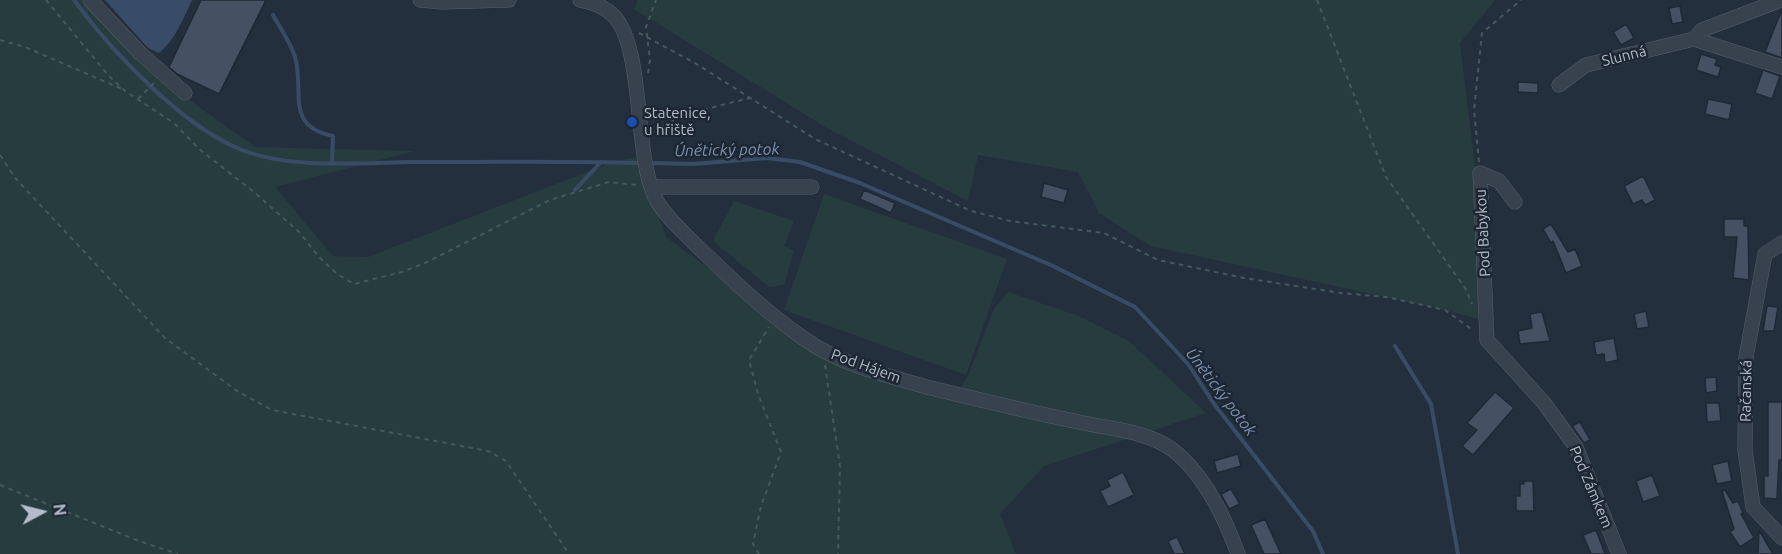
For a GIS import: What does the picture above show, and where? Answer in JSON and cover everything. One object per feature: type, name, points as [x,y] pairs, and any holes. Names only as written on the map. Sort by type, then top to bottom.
[{"type":"street","points":[[90,0],[185,93]]},
{"type":"street","points":[[420,0],[442,2],[509,0]]},
{"type":"street","points":[[580,0],[601,5],[614,16],[623,30]]},
{"type":"street","name":"Slunná","points":[[1559,86],[1586,65],[1694,39],[1702,30],[1781,0]]},
{"type":"street","name":"Pod Hájem","points":[[623,30],[631,56],[647,182],[657,201],[675,224],[775,318],[823,350],[851,364],[991,403],[1136,434],[1166,446],[1181,458],[1208,493],[1224,520],[1238,554]]},
{"type":"street","points":[[1694,39],[1782,67]]},
{"type":"street","name":"Pod Babykou","points":[[1487,340],[1480,173],[1499,181],[1515,202]]},
{"type":"street","points":[[647,182],[812,187]]},
{"type":"street","name":"Račanská","points":[[1782,243],[1765,254],[1746,357],[1745,438],[1753,507],[1782,538]]},
{"type":"street","name":"Pod Zámkem","points":[[1487,340],[1544,402],[1576,447],[1619,554]]},
{"type":"path","points":[[46,0],[108,75],[125,91]]},
{"type":"path","points":[[648,78],[650,60],[646,27],[656,0]]},
{"type":"path","points":[[1317,0],[1386,177],[1465,288],[1474,309]]},
{"type":"path","points":[[1480,173],[1474,110],[1482,33],[1521,0]]},
{"type":"path","points":[[623,30],[648,36],[815,139],[971,211],[1010,221],[1104,232],[1158,260],[1201,269],[1341,293],[1386,297],[1445,310],[1487,340]]},
{"type":"path","points":[[0,40],[25,47],[125,91],[174,123],[199,149],[254,192],[299,232],[319,257],[337,274],[354,284],[402,272],[425,263],[550,200],[609,182],[647,182]]},
{"type":"path","points":[[138,99],[163,73]]},
{"type":"path","points":[[643,149],[658,128],[690,113],[750,98]]},
{"type":"path","points":[[0,154],[16,179],[165,338],[237,391],[272,410],[488,451],[506,461],[569,554]]},
{"type":"path","points":[[759,554],[753,544],[761,506],[781,452],[758,394],[749,360],[775,318]]},
{"type":"path","points":[[823,350],[840,466],[838,554]]},
{"type":"path","points":[[0,485],[178,554]]},
{"type":"green space","points":[[0,0],[95,0],[171,87],[255,147],[415,151],[275,187],[333,256],[368,257],[610,163],[636,157],[666,237],[813,345],[952,401],[968,376],[994,309],[1008,292],[1079,316],[1129,341],[1206,413],[1044,466],[1000,514],[1016,554],[0,554]]},
{"type":"green space","points":[[638,0],[1495,0],[1460,43],[1494,323],[1445,310],[1151,246],[1099,213],[1078,172],[978,155],[968,201],[827,128],[634,9]]},
{"type":"green space","points":[[824,194],[1007,259],[966,375],[784,310]]},
{"type":"green space","points":[[734,201],[794,221],[784,246],[794,251],[784,285],[769,287],[713,241]]},
{"type":"water","points":[[105,0],[192,0],[174,36],[159,53],[148,48]]},
{"type":"building","points":[[201,0],[266,0],[219,94],[177,74],[169,67]]},
{"type":"building","points":[[1680,6],[1683,22],[1672,24],[1669,8]]},
{"type":"building","points":[[1782,9],[1782,58],[1765,52]]},
{"type":"building","points":[[1626,24],[1634,38],[1621,45],[1613,32]]},
{"type":"building","points":[[1701,54],[1717,59],[1715,65],[1721,67],[1718,77],[1696,70]]},
{"type":"building","points":[[1763,70],[1780,76],[1772,99],[1755,93]]},
{"type":"building","points":[[1518,82],[1538,83],[1538,93],[1518,92]]},
{"type":"building","points":[[1708,99],[1732,104],[1729,120],[1705,114]]},
{"type":"building","points":[[1643,176],[1655,200],[1645,205],[1642,200],[1633,204],[1624,186]]},
{"type":"building","points":[[1044,183],[1068,190],[1064,203],[1041,197]]},
{"type":"building","points":[[864,190],[895,203],[891,213],[860,199]]},
{"type":"building","points":[[1724,219],[1744,219],[1744,226],[1748,226],[1749,280],[1733,278],[1737,237],[1724,237]]},
{"type":"building","points":[[1551,224],[1568,252],[1575,249],[1582,266],[1566,273],[1553,241],[1551,243],[1543,229]]},
{"type":"building","points":[[1767,306],[1778,307],[1774,331],[1763,331]]},
{"type":"building","points":[[1646,311],[1649,327],[1637,329],[1634,314]]},
{"type":"building","points":[[1542,312],[1550,341],[1520,344],[1518,331],[1532,328],[1530,314]]},
{"type":"building","points":[[1614,338],[1618,360],[1605,363],[1604,354],[1596,355],[1594,342]]},
{"type":"building","points":[[1716,377],[1717,391],[1706,393],[1705,378]]},
{"type":"building","points":[[1495,392],[1514,408],[1473,455],[1462,446],[1477,430],[1467,423]]},
{"type":"building","points":[[1768,402],[1782,402],[1782,460],[1779,460],[1777,499],[1764,498],[1764,476],[1768,476]]},
{"type":"building","points":[[1706,403],[1719,403],[1721,421],[1707,422]]},
{"type":"building","points":[[1580,422],[1590,440],[1584,443],[1572,426]]},
{"type":"building","points":[[1238,454],[1241,466],[1217,473],[1214,461]]},
{"type":"building","points":[[1728,461],[1732,481],[1717,484],[1712,465]]},
{"type":"building","points":[[1123,472],[1134,495],[1108,507],[1100,491],[1110,486],[1107,480]]},
{"type":"building","points":[[1652,475],[1660,496],[1643,502],[1636,481]]},
{"type":"building","points":[[1524,481],[1533,481],[1534,511],[1516,511],[1516,496],[1520,496],[1520,484],[1524,484]]},
{"type":"building","points":[[1231,489],[1240,504],[1229,509],[1221,494]]},
{"type":"building","points":[[1725,490],[1733,503],[1738,501],[1743,513],[1741,514],[1754,538],[1740,547],[1730,532],[1734,529],[1722,491]]},
{"type":"building","points":[[1265,519],[1281,554],[1264,554],[1251,525]]},
{"type":"building","points":[[1596,530],[1605,554],[1591,554],[1583,535]]},
{"type":"building","points":[[1759,530],[1773,554],[1758,554]]},
{"type":"building","points":[[1177,537],[1185,554],[1174,554],[1168,541]]},
{"type":"waterway","name":"Únětický potok","points":[[74,0],[128,64],[173,106],[219,139],[261,156],[325,164],[642,163]]},
{"type":"waterway","points":[[273,15],[295,57],[299,106],[302,116],[318,131],[333,136],[332,163]]},
{"type":"waterway","name":"Únětický potok","points":[[650,163],[693,164],[767,158],[800,162],[860,183],[1053,266],[1135,307],[1189,365],[1214,404],[1313,531],[1323,554]]},
{"type":"waterway","points":[[575,190],[601,162]]},
{"type":"waterway","points":[[1395,346],[1431,404],[1458,554]]},
{"type":"place","name":"Statenice, u hřiště","points":[[632,122]]}]
